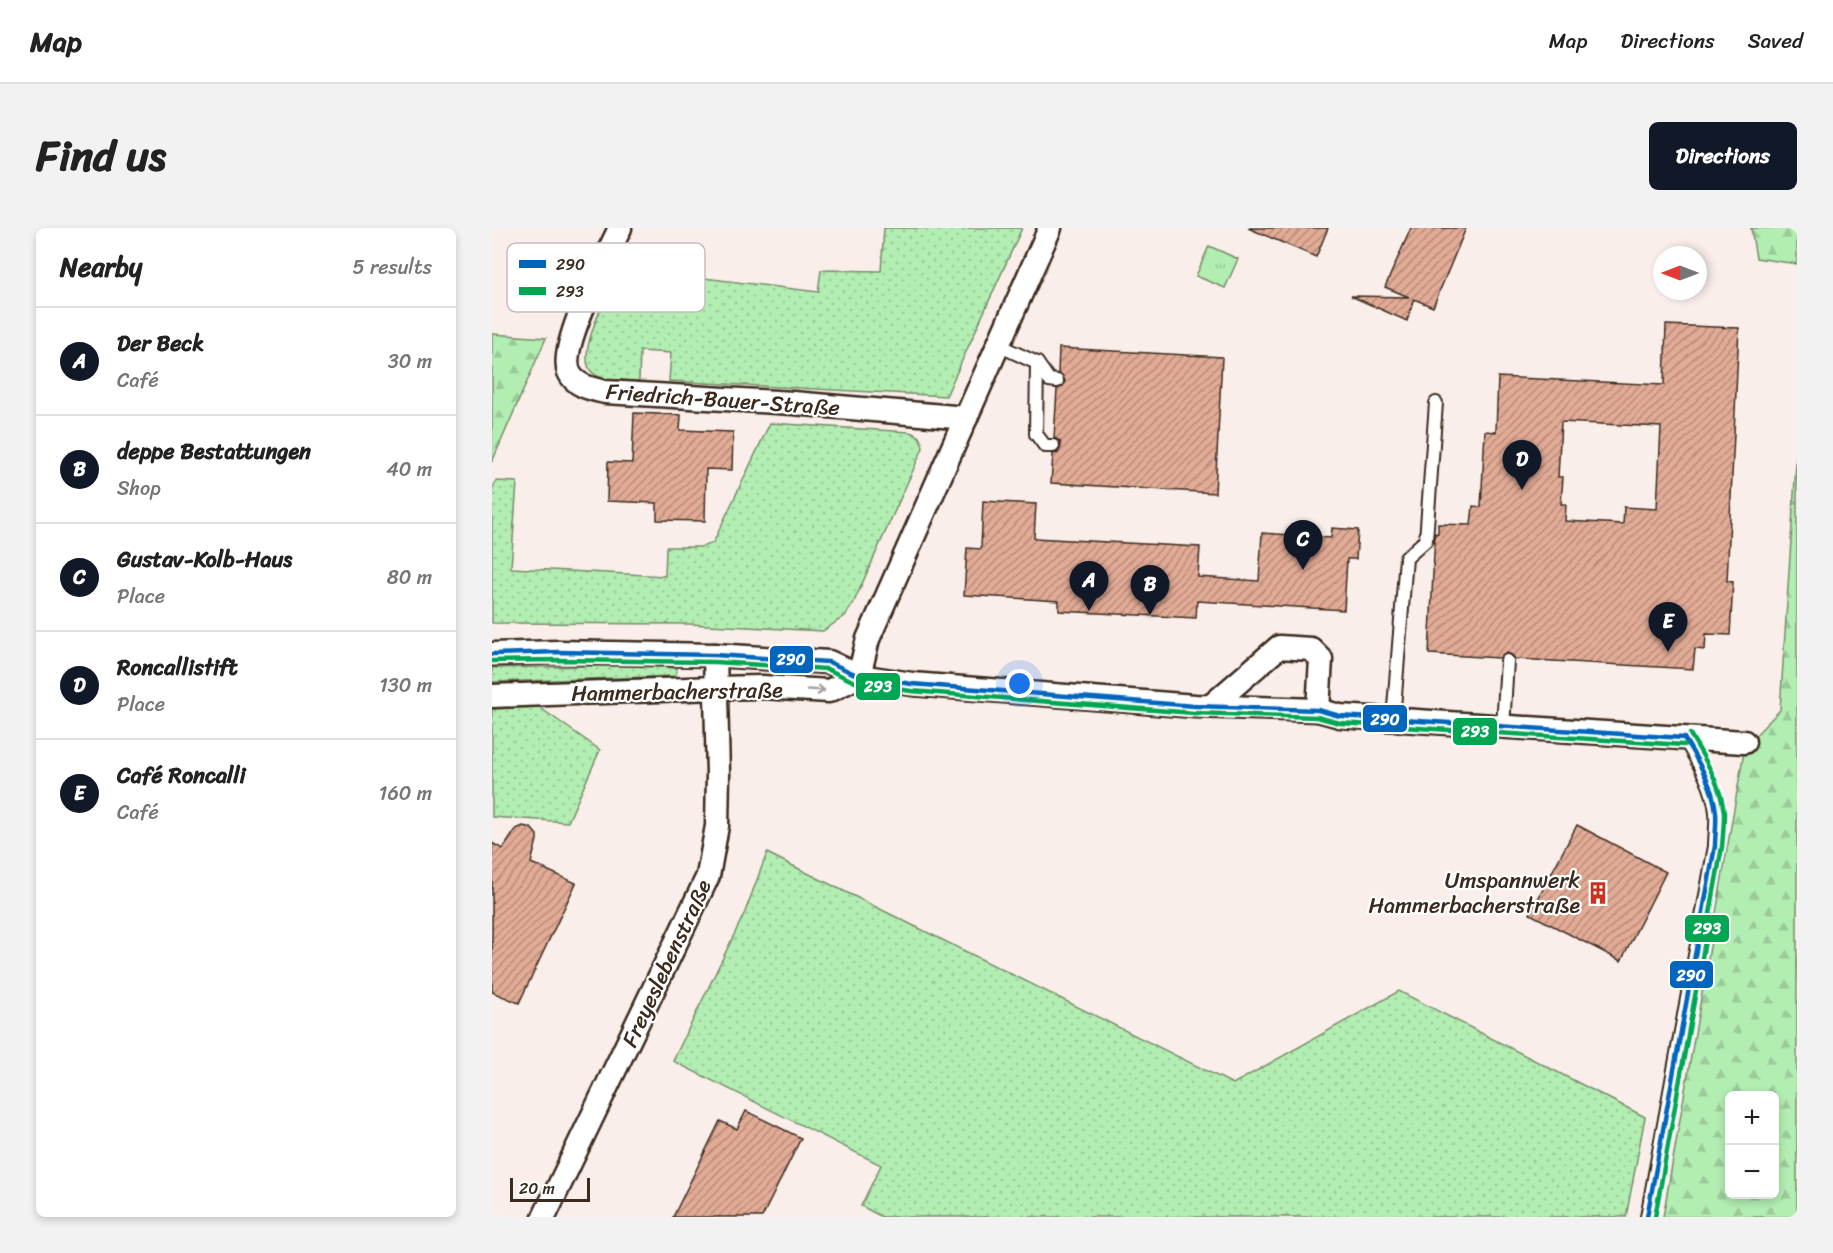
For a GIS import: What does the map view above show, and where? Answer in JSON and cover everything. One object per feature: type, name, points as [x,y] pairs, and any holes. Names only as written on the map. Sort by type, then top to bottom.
[{"type":"street","name":"Friedrich-Bauer-Straße","points":[[613,243],[620,228]]},
{"type":"street","points":[[859,676],[868,639],[1050,228]]},
{"type":"street","name":"Friedrich-Bauer-Straße","points":[[582,312],[569,344],[567,360],[569,373],[578,383],[590,388],[605,392],[793,403],[966,418]]},
{"type":"street","points":[[1211,706],[1279,647],[1311,649],[1322,659],[1318,710]]},
{"type":"street","name":"Hammerbacherstraße","points":[[492,654],[558,652],[715,655],[829,662],[859,676],[912,684],[1211,706],[1318,710],[1340,716],[1393,720],[1744,742]]},
{"type":"street","name":"Freyeslebenstraße","points":[[544,1217],[708,876],[717,826],[715,655]]},
{"type":"street","name":"Hammerbacherstraße","points":[[492,696],[715,687],[829,691],[859,676]]},
{"type":"lane","points":[[998,345],[1037,363],[1049,380],[1057,381]]},
{"type":"lane","points":[[1037,363],[1036,434],[1045,446],[1053,446]]},
{"type":"lane","points":[[1393,720],[1406,558],[1426,540],[1436,403]]},
{"type":"lane","points":[[1503,727],[1507,662]]},
{"type":"lane","points":[[1647,1217],[1714,846],[1716,814],[1712,790],[1684,738]]},
{"type":"green space","points":[[884,228],[1022,228],[946,396],[669,381],[671,353],[640,351],[639,381],[603,378],[593,373],[588,366],[589,343],[599,312],[705,312],[705,278],[818,292],[821,270],[881,271]]},
{"type":"green space","points":[[1751,228],[1797,228],[1797,264],[1756,258]]},
{"type":"green space","points":[[1209,246],[1238,259],[1225,288],[1196,276]]},
{"type":"green space","points":[[492,334],[546,338],[492,462]]},
{"type":"green space","points":[[770,423],[909,432],[921,439],[923,448],[853,604],[845,616],[823,631],[688,624],[492,623],[492,491],[496,481],[517,482],[511,568],[665,576],[666,547],[702,547],[713,543]]},
{"type":"green space","points":[[1797,448],[1797,1217],[1663,1217],[1745,746],[1780,710]]},
{"type":"green space","points":[[653,665],[677,669],[676,676],[492,682],[492,668]]},
{"type":"green space","points":[[539,707],[600,750],[568,822],[492,817],[492,709]]},
{"type":"green space","points":[[767,853],[1233,1084],[1399,991],[1645,1117],[1626,1217],[882,1217],[861,1206],[881,1165],[673,1061],[745,912]]},
{"type":"building","points":[[1248,228],[1328,228],[1316,257]]},
{"type":"building","points":[[1411,228],[1466,228],[1433,307],[1414,299],[1407,321],[1351,296],[1409,297],[1385,287]]},
{"type":"building","points":[[1666,325],[1739,328],[1727,581],[1733,582],[1730,635],[1706,634],[1705,650],[1695,649],[1693,669],[1515,659],[1507,653],[1500,658],[1429,654],[1435,533],[1438,534],[1438,524],[1471,525],[1473,506],[1481,507],[1485,431],[1496,432],[1498,377],[1664,385]],"holes":[[[1561,422],[1661,427],[1657,509],[1624,507],[1623,524],[1565,521],[1566,504],[1561,504],[1563,477],[1558,477]]]},
{"type":"building","points":[[1059,348],[1222,357],[1215,493],[1051,483],[1053,454],[1058,453],[1061,447],[1060,441],[1054,438],[1057,389],[1063,386],[1065,381],[1058,373]]},
{"type":"building","points":[[634,413],[681,415],[680,430],[733,432],[732,470],[706,469],[705,521],[657,520],[657,503],[607,501],[608,462],[632,463]]},
{"type":"building","points":[[983,501],[1036,504],[1034,538],[1200,547],[1198,577],[1259,581],[1262,533],[1331,538],[1332,528],[1358,530],[1356,559],[1347,559],[1344,610],[1197,601],[1196,618],[1059,611],[1059,601],[964,595],[967,548],[981,549]]},
{"type":"building","name":"Umspannwerk Hammerbacherstraße","points":[[1577,825],[1666,872],[1621,961],[1530,914]]},
{"type":"building","points":[[523,826],[531,828],[537,835],[531,863],[576,883],[519,1003],[492,992],[492,843],[503,849],[516,829]]},
{"type":"building","points":[[746,1111],[801,1138],[762,1217],[673,1217],[720,1121],[737,1129]]},
{"type":"transit line","name":"290","points":[[492,654],[558,652],[715,655],[829,662],[859,676],[912,684],[1195,706],[1318,710],[1340,716],[1684,738]]},
{"type":"transit line","name":"293","points":[[492,661],[715,662],[827,669],[857,683],[911,691],[1194,713],[1317,717],[1340,723],[1684,745]]},
{"type":"transit line","name":"293","points":[[1655,1217],[1723,834],[1724,813],[1720,792],[1712,772],[1690,734]]},
{"type":"transit line","name":"290","points":[[1647,1217],[1715,846],[1716,812],[1712,792],[1684,738]]},
{"type":"place","name":"Roncallistift","points":[[1522,490]]},
{"type":"place","name":"Gustav-Kolb-Haus","points":[[1303,570]]},
{"type":"place","name":"Der Beck","points":[[1089,611]]},
{"type":"place","name":"deppe Bestattungen","points":[[1150,615]]},
{"type":"place","name":"Café Roncalli","points":[[1668,652]]},
{"type":"place","name":"Umspannwerk Hammerbacherstraße","points":[[1598,893]]}]
